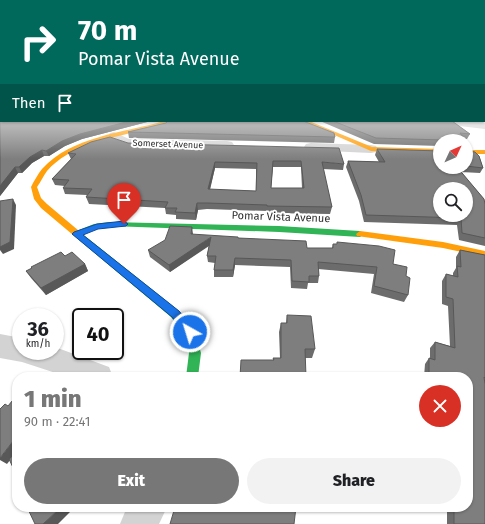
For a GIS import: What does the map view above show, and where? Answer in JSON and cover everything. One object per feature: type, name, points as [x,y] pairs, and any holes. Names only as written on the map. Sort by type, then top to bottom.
[{"type":"street","points":[[166,122],[143,130],[92,142],[71,150],[44,171],[37,179],[34,187],[38,199],[44,206],[76,234],[176,314],[190,332],[195,353],[193,372]]},
{"type":"street","points":[[307,122],[371,149]]},
{"type":"street","points":[[457,122],[483,126]]},
{"type":"street","name":"Somerset Avenue","points":[[114,136],[120,141],[129,143],[238,146]]},
{"type":"street","points":[[301,147],[433,151]]},
{"type":"street","points":[[473,152],[485,152]]},
{"type":"street","name":"Pomar Vista Avenue","points":[[76,234],[97,226],[110,224],[320,230],[404,239],[485,254]]},
{"type":"street","points":[[0,346],[12,348]]},
{"type":"street","points":[[58,360],[88,372]]},
{"type":"street","points":[[140,524],[146,512]]},
{"type":"building","points":[[0,122],[126,122],[80,134],[62,141],[46,151],[42,150],[30,157],[19,167],[15,167],[0,186]]},
{"type":"building","points":[[306,122],[334,133],[335,137],[128,132],[166,123]]},
{"type":"building","points":[[336,122],[453,122],[470,134],[433,134],[433,140],[376,138]]},
{"type":"building","points":[[110,137],[128,143],[339,148],[344,164],[322,162],[332,207],[197,203],[195,213],[175,212],[177,208],[165,208],[168,202],[86,197],[92,189],[63,188],[69,180],[52,179],[76,154],[68,153],[91,142]],"holes":[[[273,161],[301,161],[304,188],[271,188]],[[215,162],[257,163],[256,191],[208,189]]]},
{"type":"building","points":[[377,149],[433,151],[433,174],[463,174],[470,182],[433,182],[433,217],[366,215],[361,195],[348,161],[385,162]]},
{"type":"building","points":[[473,152],[479,156],[483,168],[473,167]]},
{"type":"building","points":[[473,186],[484,199],[485,238],[462,233],[461,222],[473,222]]},
{"type":"building","points":[[13,199],[10,242],[0,247],[0,201]]},
{"type":"building","points":[[170,226],[192,227],[191,234],[306,241],[307,248],[333,248],[333,244],[337,244],[337,242],[379,246],[395,250],[393,264],[407,267],[406,276],[410,278],[408,295],[374,286],[377,267],[318,262],[319,276],[309,276],[309,282],[292,281],[291,260],[235,258],[233,270],[214,270],[216,256],[207,256],[211,237],[169,265],[148,250],[165,240]]},
{"type":"building","points":[[460,250],[485,255],[485,524],[454,524],[454,512],[473,512],[473,372],[429,372],[429,358],[435,360],[435,342],[455,348],[453,299],[446,297],[446,274],[458,277],[457,266],[461,267]]},
{"type":"building","points":[[61,252],[65,256],[72,252],[85,264],[41,288],[26,271]]},
{"type":"building","points":[[287,315],[311,316],[315,349],[305,349],[306,372],[240,372],[241,360],[274,360],[273,358],[281,358],[281,323],[287,323]]},
{"type":"building","points":[[12,401],[12,442],[0,458],[0,409],[5,404],[8,406]]},
{"type":"building","points":[[12,456],[12,465],[9,459]]},
{"type":"building","points":[[29,512],[56,512],[43,524],[35,524]]},
{"type":"building","points":[[174,512],[295,512],[294,524],[170,524]]},
{"type":"traffic: fast","points":[[77,234],[97,226],[110,224],[279,229],[360,234]]},
{"type":"traffic: fast","points":[[82,238],[175,314],[190,332],[195,353],[193,372]]},
{"type":"traffic: slow","points":[[82,238],[44,206],[38,199],[34,187],[44,171],[58,158],[93,141],[166,122]]},
{"type":"traffic: slow","points":[[307,122],[371,149],[433,151]]},
{"type":"traffic: slow","points":[[473,152],[485,152]]},
{"type":"traffic: slow","points":[[360,234],[443,245],[485,254]]},
{"type":"route","points":[[124,224],[97,226],[76,234],[176,314],[190,332]]}]
